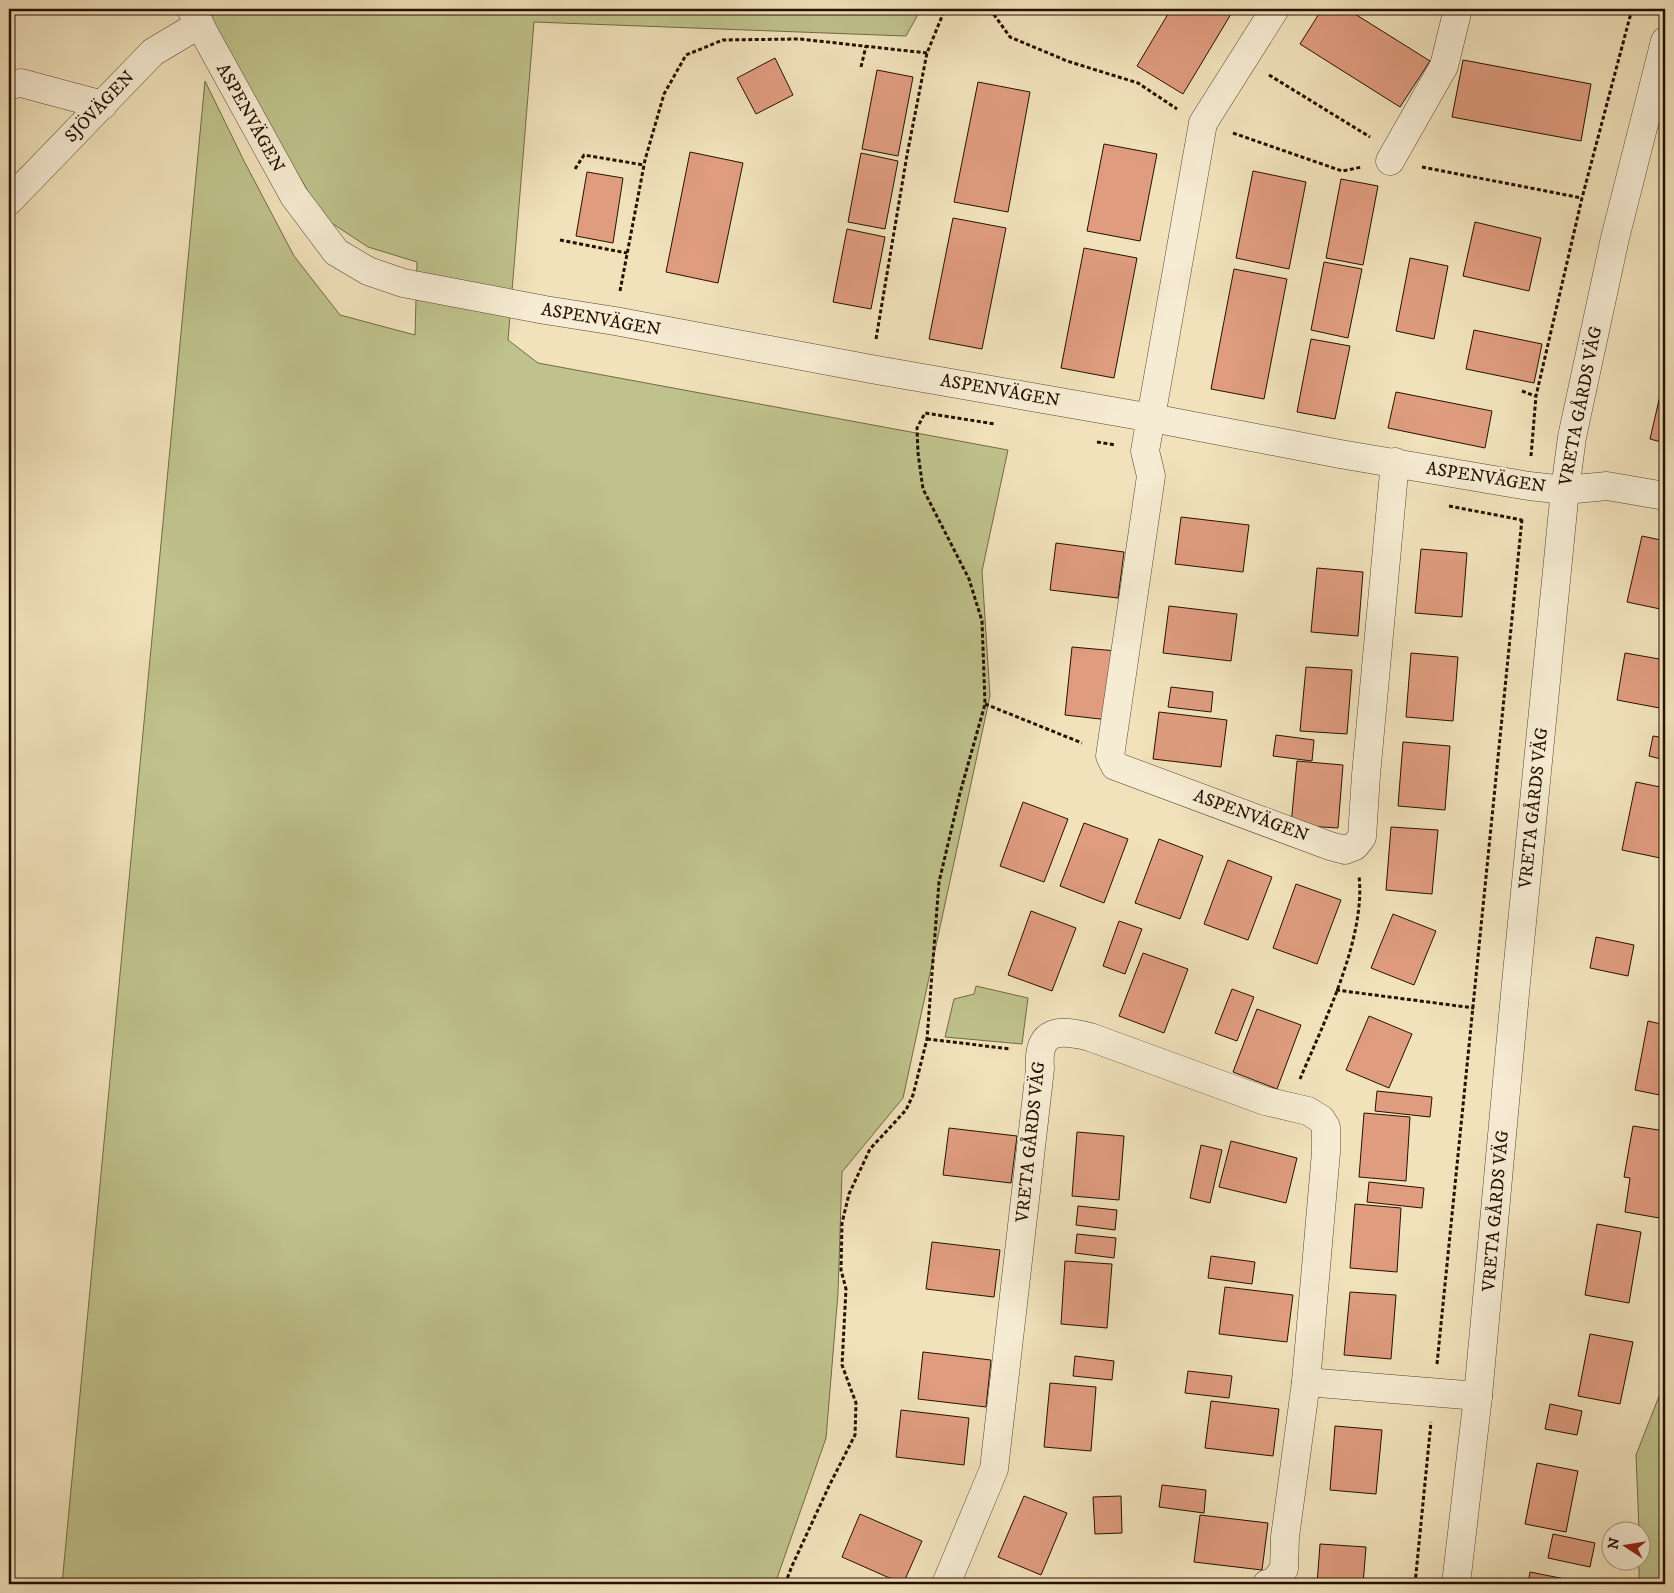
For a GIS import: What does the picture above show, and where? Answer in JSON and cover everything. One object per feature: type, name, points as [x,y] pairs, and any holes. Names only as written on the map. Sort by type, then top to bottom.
[{"type":"street","points":[[1152,418],[1203,123],[1275,9]]},
{"type":"street","points":[[1390,161],[1444,66],[1458,9]]},
{"type":"street","name":"SJÖVÄGEN","points":[[9,201],[153,52],[195,16]]},
{"type":"street","name":"ASPENVÄGEN","points":[[195,16],[294,196],[336,252],[368,271],[403,283],[871,369],[1152,418],[1340,454],[1529,486],[1565,490],[1607,486],[1665,496]]},
{"type":"street","name":"VRETA GÅRDS VÄG","points":[[1456,1584],[1478,1396],[1517,973],[1565,490],[1572,437],[1615,238],[1665,41]]},
{"type":"street","points":[[9,85],[21,83],[103,105]]},
{"type":"street","name":"ASPENVÄGEN","points":[[1152,418],[1145,451],[1151,476],[1110,756],[1115,766],[1330,846],[1345,850],[1355,846]]},
{"type":"street","points":[[1355,846],[1362,837],[1365,783],[1395,462]]},
{"type":"street","name":"VRETA GÅRDS VÄG","points":[[946,1584],[994,1469],[1040,1069],[1039,1054],[1045,1040],[1056,1033],[1070,1032],[1090,1037],[1264,1101],[1308,1111],[1321,1119],[1326,1127],[1325,1161],[1306,1382],[1285,1537],[1284,1569],[1274,1582],[1267,1584]]},
{"type":"street","points":[[1306,1382],[1478,1396]]},
{"type":"path","points":[[871,369],[907,155],[927,54],[945,9]]},
{"type":"path","points":[[990,9],[1010,37],[1067,61],[1138,84],[1203,123],[1342,171],[1390,161],[1582,198]]},
{"type":"path","points":[[614,321],[644,165],[664,94],[686,55],[723,40],[800,39],[927,54]]},
{"type":"path","points":[[861,67],[866,46]]},
{"type":"path","points":[[1243,58],[1372,138],[1390,161]]},
{"type":"path","points":[[575,169],[584,155],[644,165]]},
{"type":"path","points":[[560,240],[627,253]]},
{"type":"path","points":[[1522,391],[1536,396]]},
{"type":"path","points":[[785,1584],[829,1486],[855,1436],[856,1403],[842,1365],[846,1289],[841,1270],[842,1222],[849,1194],[870,1149],[906,1110],[913,1095],[927,1039],[939,882],[960,793],[985,704],[982,621],[969,579],[923,489],[917,428],[926,413]]},
{"type":"path","points":[[985,704],[1072,739]]},
{"type":"path","points":[[1290,1106],[1336,990],[1355,935],[1360,892],[1355,846]]},
{"type":"path","points":[[1336,990],[1474,1008]]},
{"type":"path","points":[[927,1039],[1022,1050],[1039,1054]]},
{"type":"green space","points":[[212,9],[921,9],[906,36],[534,22],[508,340],[538,363],[1008,450],[982,571],[990,696],[903,1098],[842,1172],[838,1293],[826,1438],[775,1584],[62,1584],[205,81],[244,161],[294,256],[340,315],[415,335],[417,262],[368,247],[324,218],[211,29]]},
{"type":"green space","points":[[976,986],[1028,998],[1022,1044],[945,1037],[954,999],[974,994]]},
{"type":"green space","points":[[1665,1381],[1665,1584],[1639,1584],[1639,1570],[1652,1570],[1652,1520],[1639,1520],[1636,1455]]},
{"type":"building","points":[[1171,9],[1234,9],[1183,94],[1137,66]]},
{"type":"building","points":[[1322,9],[1347,9],[1430,61],[1400,107],[1300,44]]},
{"type":"building","points":[[775,58],[793,95],[756,114],[737,78]]},
{"type":"building","points":[[1463,60],[1591,84],[1581,141],[1452,117]]},
{"type":"building","points":[[877,70],[913,77],[898,156],[862,149]]},
{"type":"building","points":[[978,82],[1030,92],[1008,212],[954,202]]},
{"type":"building","points":[[1104,144],[1157,154],[1140,241],[1087,231]]},
{"type":"building","points":[[690,152],[743,163],[718,283],[666,272]]},
{"type":"building","points":[[861,153],[898,161],[885,229],[848,222]]},
{"type":"building","points":[[1253,171],[1306,182],[1289,269],[1236,258]]},
{"type":"building","points":[[587,172],[623,178],[613,243],[576,236]]},
{"type":"building","points":[[1341,179],[1378,186],[1363,265],[1326,258]]},
{"type":"building","points":[[953,218],[1006,228],[982,349],[929,339]]},
{"type":"building","points":[[1475,222],[1541,238],[1529,291],[1463,276]]},
{"type":"building","points":[[847,229],[885,237],[871,309],[833,302]]},
{"type":"building","points":[[1084,248],[1137,258],[1114,378],[1061,368]]},
{"type":"building","points":[[1410,258],[1448,266],[1434,339],[1396,331]]},
{"type":"building","points":[[1324,262],[1362,269],[1348,338],[1311,330]]},
{"type":"building","points":[[1234,269],[1287,279],[1264,399],[1211,389]]},
{"type":"building","points":[[1474,330],[1542,344],[1534,383],[1466,369]]},
{"type":"building","points":[[1311,339],[1350,346],[1335,419],[1297,412]]},
{"type":"building","points":[[1665,374],[1665,443],[1650,439]]},
{"type":"building","points":[[1396,392],[1492,411],[1485,448],[1388,428]]},
{"type":"building","points":[[1181,517],[1249,525],[1243,572],[1175,564]]},
{"type":"building","points":[[1642,536],[1665,541],[1665,610],[1627,602]]},
{"type":"building","points":[[1056,543],[1124,552],[1118,598],[1050,590]]},
{"type":"building","points":[[1421,549],[1467,553],[1462,617],[1415,613]]},
{"type":"building","points":[[1317,568],[1363,572],[1358,636],[1311,632]]},
{"type":"building","points":[[1169,606],[1237,614],[1231,661],[1163,653]]},
{"type":"building","points":[[1072,647],[1117,651],[1109,720],[1065,715]]},
{"type":"building","points":[[1411,653],[1458,657],[1453,721],[1406,717]]},
{"type":"building","points":[[1625,653],[1665,660],[1665,709],[1617,700]]},
{"type":"building","points":[[1306,667],[1352,670],[1347,734],[1300,731]]},
{"type":"building","points":[[1171,687],[1213,692],[1211,712],[1168,707]]},
{"type":"building","points":[[1159,712],[1227,720],[1221,767],[1153,759]]},
{"type":"building","points":[[1276,735],[1314,740],[1312,761],[1273,756]]},
{"type":"building","points":[[1653,736],[1665,738],[1665,760],[1649,756]]},
{"type":"building","points":[[1403,742],[1450,746],[1445,810],[1398,806]]},
{"type":"building","points":[[1297,761],[1343,765],[1338,828],[1291,825]]},
{"type":"building","points":[[1636,782],[1665,788],[1665,859],[1622,850]]},
{"type":"building","points":[[1023,802],[1068,819],[1044,882],[1000,866]]},
{"type":"building","points":[[1084,823],[1128,839],[1104,903],[1060,886]]},
{"type":"building","points":[[1391,827],[1438,830],[1432,894],[1386,890]]},
{"type":"building","points":[[1159,839],[1203,856],[1180,919],[1135,903]]},
{"type":"building","points":[[1228,860],[1272,877],[1248,940],[1204,924]]},
{"type":"building","points":[[1296,884],[1341,900],[1317,964],[1273,948]]},
{"type":"building","points":[[1031,911],[1076,928],[1052,991],[1008,975]]},
{"type":"building","points":[[1393,914],[1436,931],[1414,985],[1371,968]]},
{"type":"building","points":[[1119,921],[1142,929],[1125,974],[1103,966]]},
{"type":"building","points":[[1596,937],[1634,945],[1628,976],[1590,968]]},
{"type":"building","points":[[1143,953],[1188,969],[1164,1033],[1119,1016]]},
{"type":"building","points":[[1232,989],[1254,997],[1237,1041],[1215,1033]]},
{"type":"building","points":[[1257,1009],[1301,1025],[1277,1089],[1233,1072]]},
{"type":"building","points":[[1369,1016],[1412,1034],[1389,1088],[1346,1070]]},
{"type":"building","points":[[1648,1021],[1665,1025],[1665,1096],[1635,1090]]},
{"type":"building","points":[[1377,1091],[1432,1097],[1430,1117],[1375,1111]]},
{"type":"building","points":[[1364,1113],[1410,1117],[1406,1181],[1359,1177]]},
{"type":"building","points":[[1633,1126],[1665,1131],[1665,1219],[1625,1212],[1630,1178],[1624,1177]]},
{"type":"building","points":[[949,1128],[1017,1136],[1011,1183],[943,1175]]},
{"type":"building","points":[[1077,1132],[1124,1136],[1119,1200],[1072,1196]]},
{"type":"building","points":[[1231,1141],[1297,1158],[1286,1203],[1219,1187]]},
{"type":"building","points":[[1201,1145],[1222,1150],[1210,1203],[1190,1198]]},
{"type":"building","points":[[1369,1182],[1424,1188],[1422,1208],[1367,1202]]},
{"type":"building","points":[[1355,1204],[1401,1208],[1397,1272],[1350,1268]]},
{"type":"building","points":[[1078,1206],[1117,1210],[1115,1230],[1076,1225]]},
{"type":"building","points":[[1597,1224],[1641,1232],[1629,1303],[1585,1295]]},
{"type":"building","points":[[1077,1234],[1116,1238],[1114,1258],[1075,1253]]},
{"type":"building","points":[[932,1242],[1000,1250],[994,1297],[926,1289]]},
{"type":"building","points":[[1211,1256],[1255,1262],[1252,1284],[1208,1278]]},
{"type":"building","points":[[1065,1261],[1112,1264],[1107,1328],[1061,1324]]},
{"type":"building","points":[[1225,1287],[1293,1295],[1287,1342],[1219,1334]]},
{"type":"building","points":[[1350,1292],[1396,1295],[1391,1359],[1344,1355]]},
{"type":"building","points":[[1590,1334],[1633,1342],[1620,1404],[1578,1396]]},
{"type":"building","points":[[923,1352],[991,1360],[986,1407],[918,1399]]},
{"type":"building","points":[[1075,1356],[1114,1361],[1112,1380],[1073,1376]]},
{"type":"building","points":[[1188,1371],[1232,1376],[1229,1398],[1185,1393]]},
{"type":"building","points":[[1050,1383],[1096,1387],[1091,1451],[1044,1447]]},
{"type":"building","points":[[1211,1401],[1279,1409],[1273,1456],[1205,1448]]},
{"type":"building","points":[[1550,1404],[1582,1411],[1577,1435],[1545,1429]]},
{"type":"building","points":[[901,1410],[969,1418],[964,1465],[896,1457]]},
{"type":"building","points":[[1335,1426],[1382,1430],[1376,1494],[1330,1490]]},
{"type":"building","points":[[1537,1463],[1578,1471],[1566,1532],[1525,1524]]},
{"type":"building","points":[[1162,1485],[1206,1490],[1204,1513],[1159,1507]]},
{"type":"building","points":[[1024,1496],[1067,1513],[1041,1575],[998,1557]]},
{"type":"building","points":[[1121,1496],[1122,1533],[1095,1534],[1093,1497]]},
{"type":"building","points":[[860,1514],[922,1541],[903,1584],[842,1557]]},
{"type":"building","points":[[1200,1515],[1268,1523],[1262,1570],[1194,1562]]},
{"type":"building","points":[[1553,1534],[1595,1543],[1590,1567],[1548,1558]]},
{"type":"building","points":[[1320,1544],[1366,1547],[1363,1584],[1317,1584]]},
{"type":"building","points":[[1530,1572],[1585,1583],[1585,1584],[1528,1584]]}]
